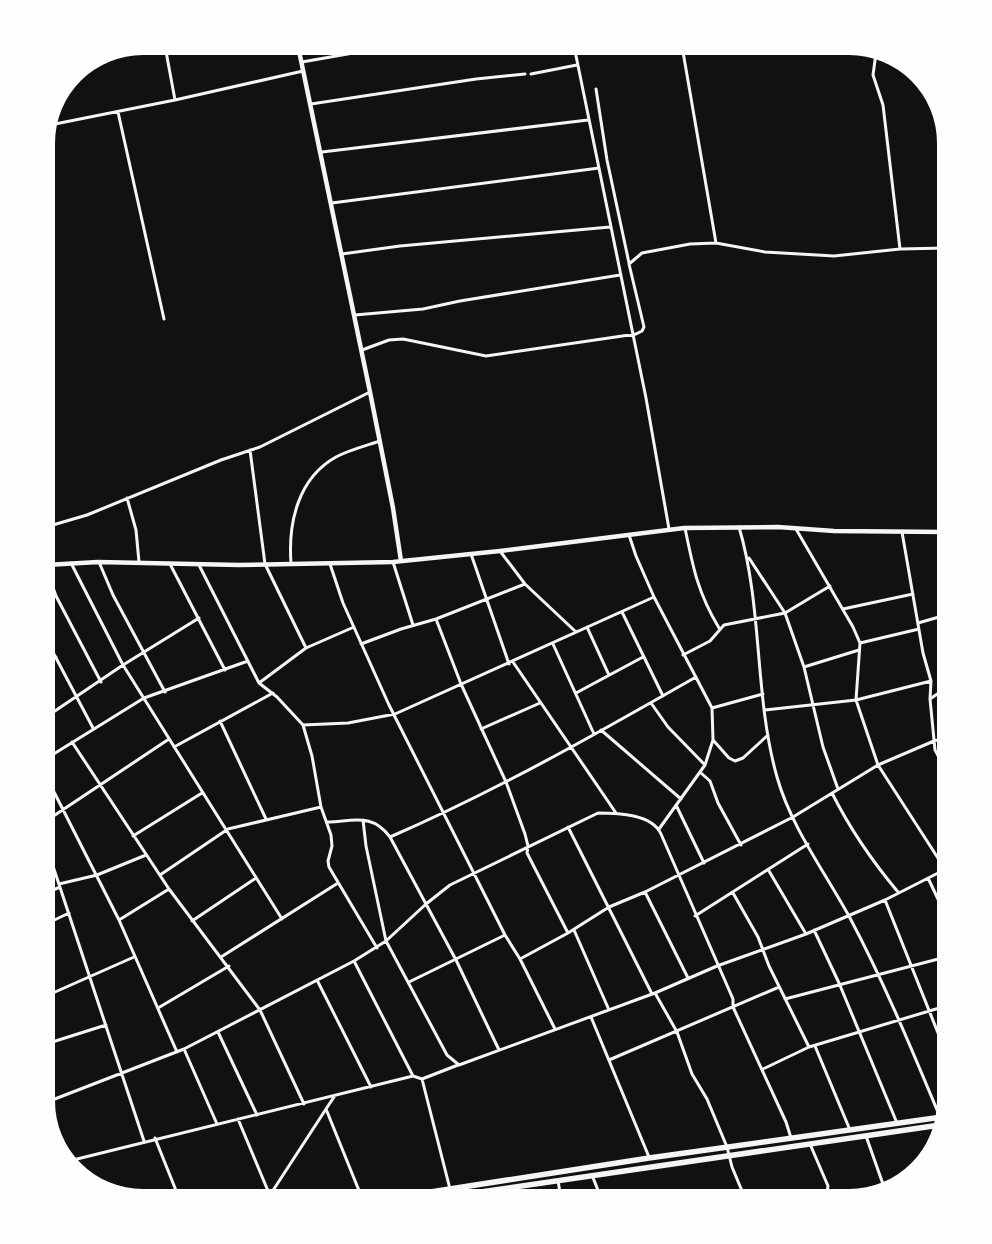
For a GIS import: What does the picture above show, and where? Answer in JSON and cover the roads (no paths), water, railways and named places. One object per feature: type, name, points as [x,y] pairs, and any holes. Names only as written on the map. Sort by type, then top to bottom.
[{"type":"highway","points":[[443,1189],[935,1118]]},
{"type":"highway","points":[[497,1189],[933,1127]]},
{"type":"street","points":[[167,55],[175,100]]},
{"type":"street","points":[[300,55],[362,350],[401,561]]},
{"type":"street","points":[[302,62],[342,55]]},
{"type":"street","points":[[576,55],[660,471],[669,529]]},
{"type":"street","points":[[684,55],[716,243]]},
{"type":"street","points":[[875,60],[874,75],[883,105],[900,249]]},
{"type":"street","points":[[531,74],[578,64]]},
{"type":"street","points":[[57,124],[304,71]]},
{"type":"street","points":[[311,104],[476,79],[525,74]]},
{"type":"street","points":[[362,350],[389,340],[403,339],[486,356],[642,331],[644,326],[604,143],[596,89]]},
{"type":"street","points":[[118,112],[164,319]]},
{"type":"street","points":[[322,152],[588,120]]},
{"type":"street","points":[[332,203],[598,168]]},
{"type":"street","points":[[342,254],[400,246],[610,227]]},
{"type":"street","points":[[629,264],[642,253],[662,248],[716,243],[732,244],[743,250],[834,256],[900,249],[937,248]]},
{"type":"street","points":[[355,315],[423,309],[460,301],[620,275]]},
{"type":"street","points":[[55,524],[86,515],[274,441],[370,392]]},
{"type":"street","points":[[291,562],[289,540],[295,512],[310,480],[318,470],[338,456],[380,441]]},
{"type":"street","points":[[250,450],[265,564],[306,648]]},
{"type":"street","points":[[127,498],[136,530],[139,562]]},
{"type":"street","points":[[684,528],[696,582],[704,603],[720,628]]},
{"type":"street","points":[[55,565],[98,562],[265,564],[291,562],[393,562],[684,528],[937,532]]},
{"type":"street","points":[[739,528],[748,558],[768,735],[776,776],[793,817],[848,916],[877,974],[936,1107]]},
{"type":"street","points":[[796,529],[843,609],[860,644],[856,700],[878,765],[937,855]]},
{"type":"street","points":[[902,532],[918,623],[931,681],[930,699],[934,750],[937,755]]},
{"type":"street","points":[[629,535],[654,598],[712,708],[713,740],[705,765],[659,829]]},
{"type":"street","points":[[500,551],[525,584],[576,632]]},
{"type":"street","points":[[471,554],[486,600],[511,663],[616,813]]},
{"type":"street","points":[[748,558],[784,613],[804,667],[823,747],[838,789]]},
{"type":"street","points":[[98,562],[113,595],[165,692]]},
{"type":"street","points":[[393,562],[413,625]]},
{"type":"street","points":[[71,563],[123,665],[202,793],[228,829],[282,919]]},
{"type":"street","points":[[330,563],[361,644],[389,705],[396,714],[416,759],[473,872],[555,1029]]},
{"type":"street","points":[[170,564],[225,670]]},
{"type":"street","points":[[199,564],[259,683],[273,693],[302,725],[312,756],[321,807],[328,822],[332,846],[328,863],[377,948]]},
{"type":"street","points":[[361,644],[413,625],[436,619],[525,584]]},
{"type":"street","points":[[683,655],[710,641],[720,628],[729,623],[784,613],[830,586]]},
{"type":"street","points":[[55,593],[100,682]]},
{"type":"street","points":[[843,609],[913,594]]},
{"type":"street","points":[[302,725],[348,723],[396,714],[654,598]]},
{"type":"street","points":[[622,612],[663,696]]},
{"type":"street","points":[[55,711],[123,665],[199,618]]},
{"type":"street","points":[[918,623],[937,618]]},
{"type":"street","points":[[436,619],[461,684],[506,782],[528,846],[527,853],[568,933]]},
{"type":"street","points":[[259,683],[306,648],[354,627]]},
{"type":"street","points":[[587,627],[609,675]]},
{"type":"street","points":[[860,644],[919,628]]},
{"type":"street","points":[[552,644],[594,734]]},
{"type":"street","points":[[804,667],[859,650]]},
{"type":"street","points":[[56,657],[93,728]]},
{"type":"street","points":[[576,693],[643,657]]},
{"type":"street","points":[[55,753],[144,698],[248,661]]},
{"type":"street","points":[[390,837],[506,782],[696,677]]},
{"type":"street","points":[[765,710],[856,700],[931,681]]},
{"type":"street","points":[[174,747],[273,693]]},
{"type":"street","points":[[712,708],[763,694]]},
{"type":"street","points":[[930,699],[937,694]]},
{"type":"street","points":[[482,729],[540,703]]},
{"type":"street","points":[[651,703],[668,727],[705,765]]},
{"type":"street","points":[[220,722],[266,820]]},
{"type":"street","points":[[601,730],[681,799]]},
{"type":"street","points":[[713,740],[729,758],[735,761],[743,758],[768,735]]},
{"type":"street","points":[[55,816],[169,739]]},
{"type":"street","points":[[520,959],[574,930],[609,907],[645,892],[793,817],[878,765],[937,740]]},
{"type":"street","points":[[72,742],[169,889],[192,921],[229,966],[260,1010],[304,1104]]},
{"type":"street","points":[[701,773],[710,781],[718,803],[740,844]]},
{"type":"street","points":[[55,793],[119,920],[178,1052]]},
{"type":"street","points":[[133,836],[202,793]]},
{"type":"street","points":[[832,793],[844,817],[874,863],[898,892]]},
{"type":"street","points":[[676,805],[704,863]]},
{"type":"street","points":[[160,875],[228,829],[321,807]]},
{"type":"street","points":[[55,1098],[178,1052],[218,1032],[377,948],[450,885],[473,872],[598,813],[616,813],[650,822],[659,829],[677,876],[733,999],[733,1007],[763,1069],[791,1139]]},
{"type":"street","points":[[328,822],[363,820],[377,823],[390,837],[456,960],[499,1050]]},
{"type":"street","points":[[363,820],[366,846],[386,942],[409,982],[446,1055],[459,1065]]},
{"type":"street","points":[[568,827],[654,993],[677,1032],[687,1064],[707,1099],[742,1189]]},
{"type":"street","points":[[695,916],[769,871],[808,844]]},
{"type":"street","points":[[55,888],[97,875],[146,855]]},
{"type":"street","points":[[769,871],[806,934]]},
{"type":"street","points":[[55,873],[144,1141]]},
{"type":"street","points":[[77,1159],[156,1138],[335,1097],[413,1076],[422,1079],[654,993],[763,948],[806,934],[885,900],[937,874]]},
{"type":"street","points":[[192,921],[256,878]]},
{"type":"street","points":[[928,878],[937,897]]},
{"type":"street","points":[[221,957],[338,883]]},
{"type":"street","points":[[119,920],[169,889]]},
{"type":"street","points":[[645,892],[688,979]]},
{"type":"street","points":[[733,893],[763,948],[779,987],[809,1048]]},
{"type":"street","points":[[885,900],[937,1029]]},
{"type":"street","points":[[55,920],[69,913]]},
{"type":"street","points":[[574,930],[609,1010]]},
{"type":"street","points":[[814,930],[839,983],[897,1124]]},
{"type":"street","points":[[409,982],[505,935]]},
{"type":"street","points":[[55,992],[134,956]]},
{"type":"street","points":[[785,999],[839,983],[937,959]]},
{"type":"street","points":[[354,961],[413,1076]]},
{"type":"street","points":[[158,1008],[229,966]]},
{"type":"street","points":[[317,980],[371,1088]]},
{"type":"street","points":[[609,1060],[779,987]]},
{"type":"street","points":[[763,1069],[809,1048],[937,1009]]},
{"type":"street","points":[[591,1017],[650,1158]]},
{"type":"street","points":[[55,1041],[106,1025]]},
{"type":"street","points":[[218,1032],[257,1115]]},
{"type":"street","points":[[815,1046],[850,1130]]},
{"type":"street","points":[[184,1049],[217,1124]]},
{"type":"street","points":[[422,1079],[449,1188]]},
{"type":"street","points":[[275,1189],[335,1097]]},
{"type":"street","points":[[326,1109],[358,1189]]},
{"type":"street","points":[[238,1119],[268,1189]]},
{"type":"street","points":[[865,1136],[882,1182]]},
{"type":"street","points":[[156,1138],[176,1189]]},
{"type":"street","points":[[810,1143],[828,1186],[828,1189]]},
{"type":"street","points":[[592,1175],[597,1189]]},
{"type":"street","points":[[558,1179],[560,1189]]}]
